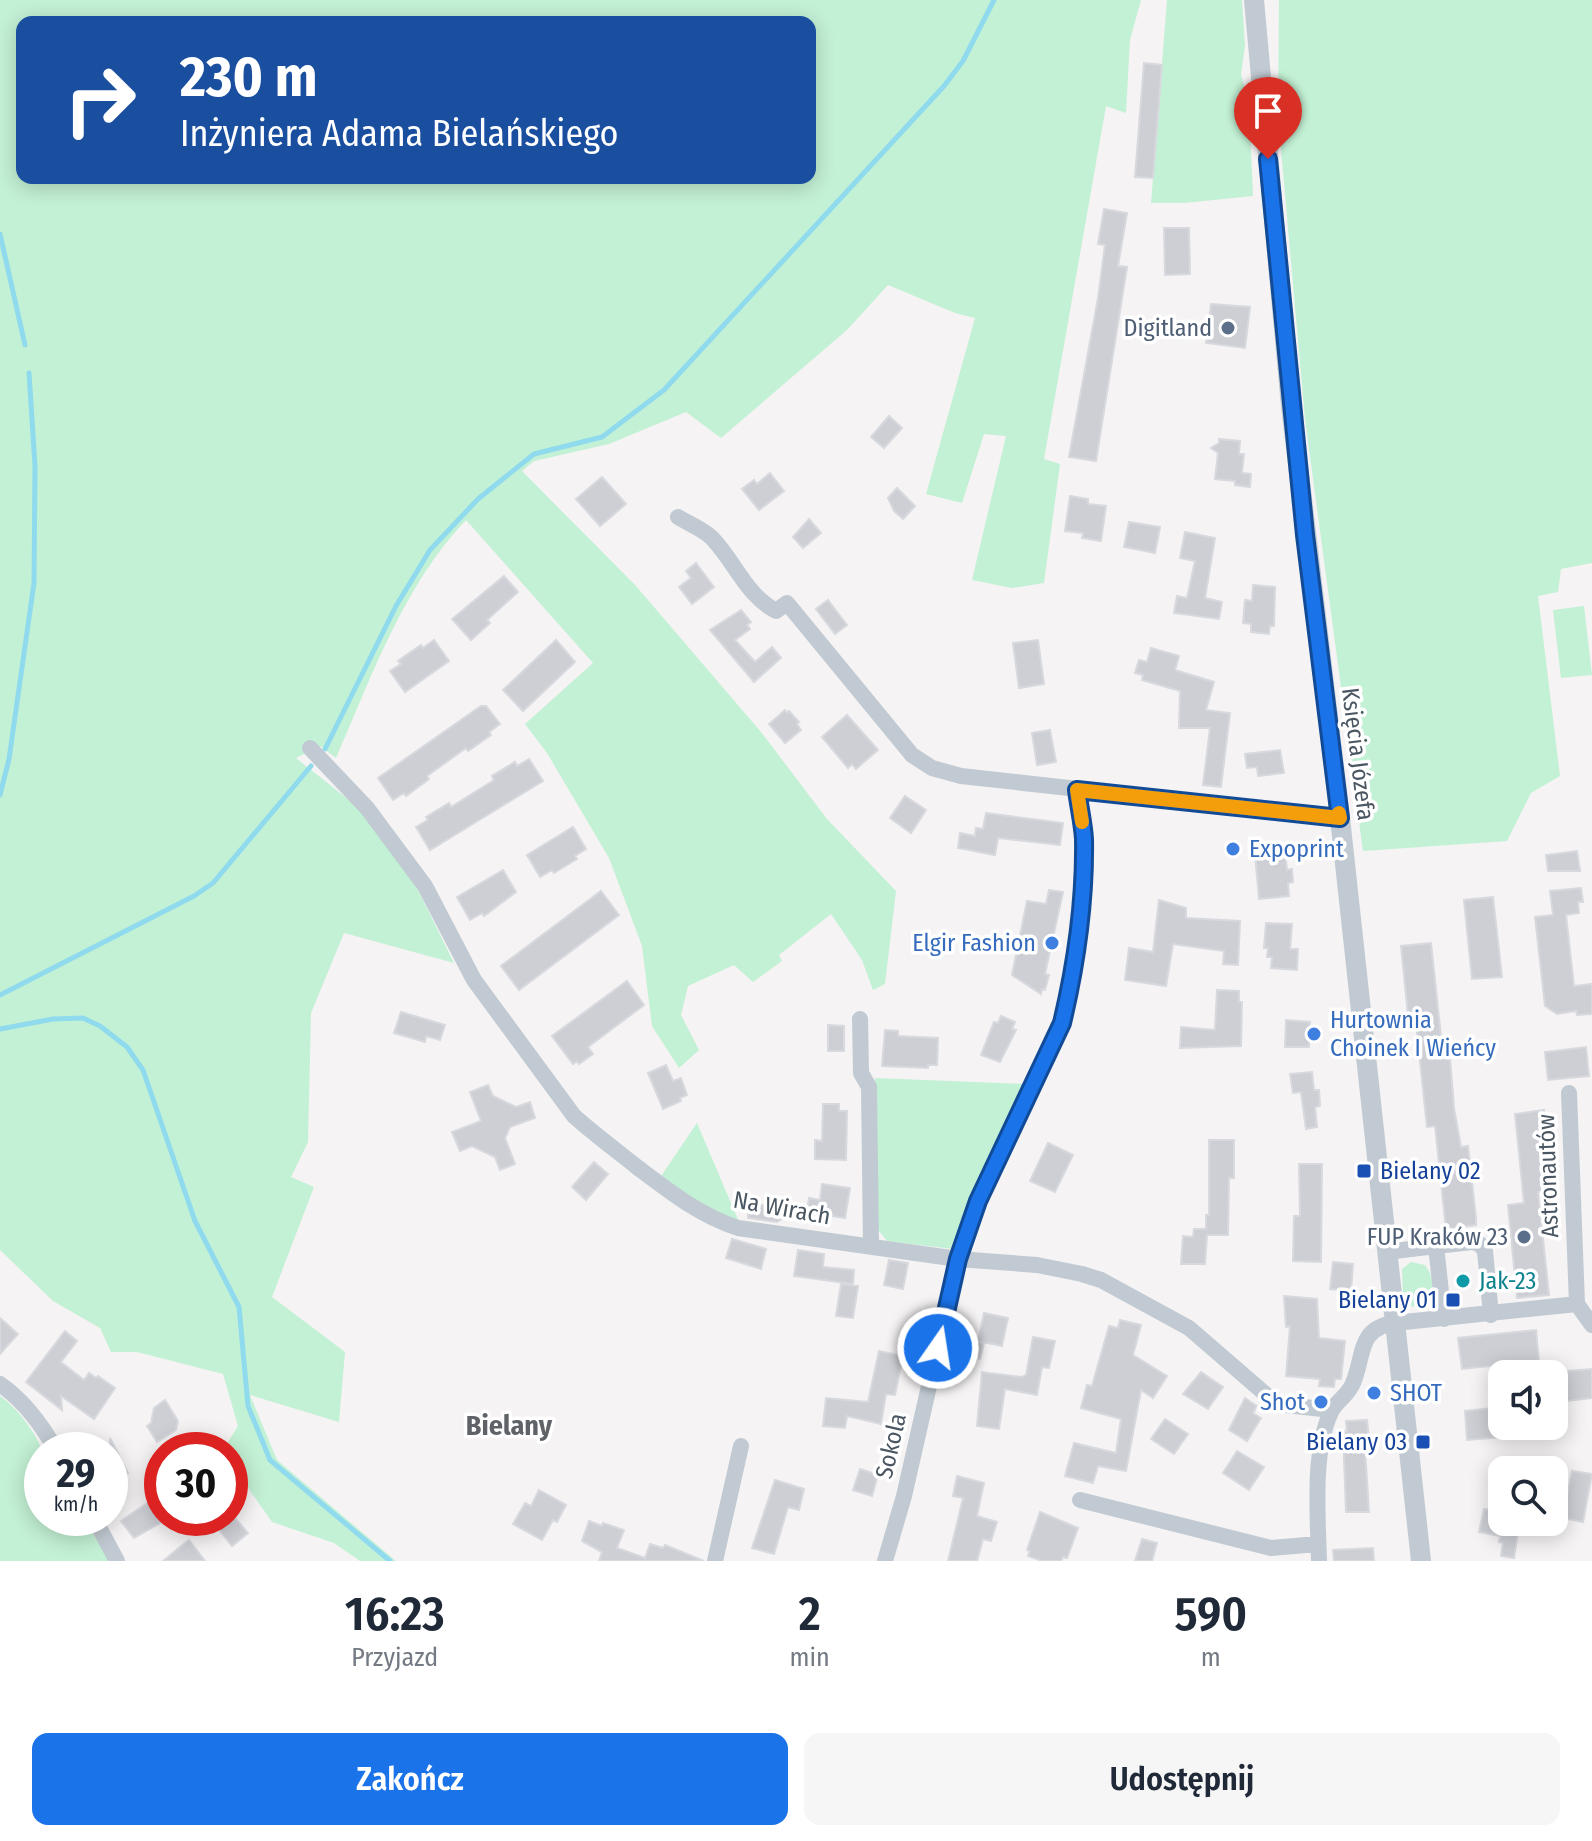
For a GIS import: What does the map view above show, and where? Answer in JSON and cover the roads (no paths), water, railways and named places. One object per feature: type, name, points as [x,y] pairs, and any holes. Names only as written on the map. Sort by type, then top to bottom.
[{"type":"street","name":"Księcia Józefa","points":[[1254,0],[1291,406],[1340,818],[1421,1561]]},
{"type":"street","points":[[678,517],[711,537],[755,597],[765,605],[776,611],[787,603],[902,744],[932,768],[961,776],[1340,818]]},
{"type":"street","name":"Na Wirach","points":[[310,748],[367,808],[425,886],[474,980],[574,1116],[690,1207],[713,1220],[738,1228],[958,1259],[1037,1265],[1101,1280],[1189,1328],[1270,1398],[1286,1405],[1331,1410]]},
{"type":"street","name":"Sokola","points":[[885,1561],[904,1496],[958,1259],[978,1201],[1062,1023],[1082,894],[1084,836],[1077,790]]},
{"type":"street","points":[[860,1019],[861,1073],[869,1087],[871,1246]]},
{"type":"street","name":"Astronautów","points":[[1569,1093],[1577,1304]]},
{"type":"street","points":[[1386,1252],[1472,1242],[1480,1244],[1485,1251],[1491,1315]]},
{"type":"street","points":[[1436,1246],[1444,1319]]},
{"type":"street","points":[[1080,1500],[1271,1548],[1318,1553],[1322,1445],[1331,1410],[1354,1382],[1368,1334],[1381,1325],[1577,1304],[1592,1325]]},
{"type":"street","points":[[0,1384],[14,1394],[45,1432]]},
{"type":"street","points":[[715,1561],[741,1446]]},
{"type":"street","points":[[104,1536],[117,1561]]},
{"type":"waterway","points":[[325,749],[396,606],[430,550],[478,499],[534,454],[602,437],[664,390],[944,86],[963,61],[994,0]]},
{"type":"waterway","points":[[0,234],[25,345]]},
{"type":"waterway","points":[[0,795],[9,759],[34,583],[35,466],[29,373]]},
{"type":"waterway","points":[[0,995],[194,896],[213,883],[311,766]]},
{"type":"waterway","points":[[0,1029],[53,1019],[83,1018],[100,1026],[127,1047],[143,1070],[195,1221],[239,1307],[248,1406],[270,1460],[390,1561]]},
{"type":"place","name":"Digitland","points":[[1228,328]]},
{"type":"place","name":"Expoprint","points":[[1233,849]]},
{"type":"place","name":"Elgir Fashion","points":[[1052,943]]},
{"type":"place","name":"Hurtownia Choinek I Wieńcy","points":[[1314,1034]]},
{"type":"place","name":"Bielany 02","points":[[1364,1171]]},
{"type":"place","name":"FUP Kraków 23","points":[[1524,1237]]},
{"type":"place","name":"Jak-23","points":[[1463,1281]]},
{"type":"place","name":"Bielany 01","points":[[1453,1300]]},
{"type":"place","name":"SHOT","points":[[1374,1393]]},
{"type":"place","name":"Shot","points":[[1321,1402]]},
{"type":"place","name":"Bielany 03","points":[[1423,1442]]},
{"type":"district","name":"Bielany","points":[[509,1425]]}]
